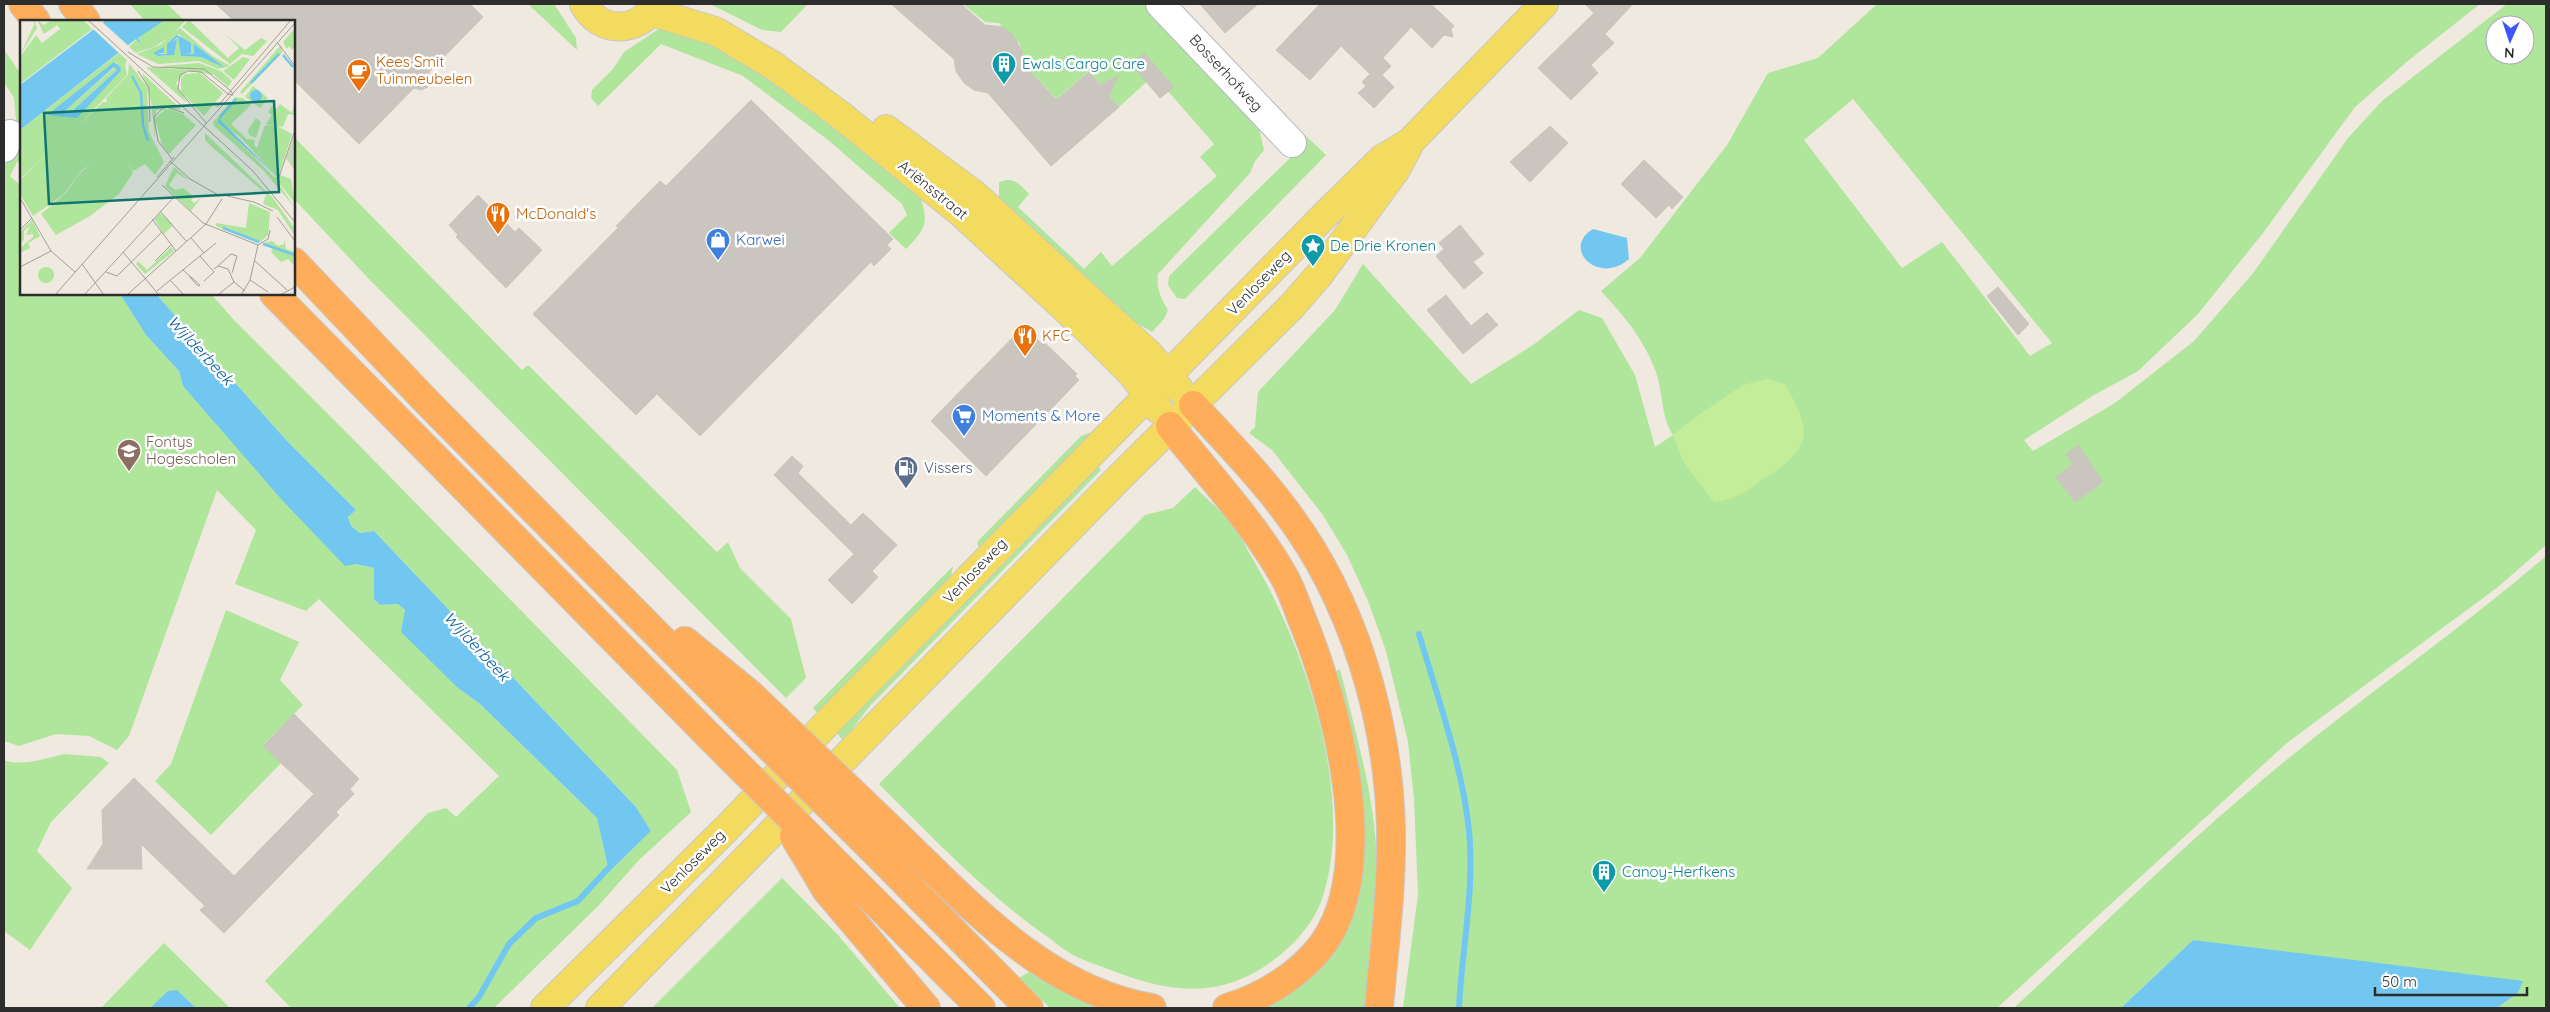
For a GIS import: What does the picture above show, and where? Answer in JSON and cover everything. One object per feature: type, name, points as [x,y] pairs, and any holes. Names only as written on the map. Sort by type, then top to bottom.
[{"type":"highway","points":[[23,4],[35,20]]},
{"type":"highway","points":[[72,4],[85,20]]},
{"type":"highway","points":[[295,263],[426,401],[577,554],[741,703],[892,830],[994,928],[1050,970],[1103,994],[1134,1005],[1152,1008]]},
{"type":"highway","points":[[275,295],[773,800],[837,882],[926,1008]]},
{"type":"highway","points":[[1193,405],[1286,510],[1317,559],[1342,610],[1361,662],[1378,718],[1387,774],[1391,830],[1390,888],[1379,1008]]},
{"type":"highway","points":[[1170,426],[1245,516],[1286,581],[1308,634],[1329,694],[1341,746],[1346,788],[1349,866],[1343,899],[1323,944],[1283,981],[1252,1000],[1227,1008]]},
{"type":"highway","points":[[741,703],[872,849],[1029,1008]]},
{"type":"highway","points":[[837,882],[981,1008]]},
{"type":"main road","points":[[584,4],[591,15],[610,26],[633,25],[654,8]]},
{"type":"main road","name":"Ariënsstraat","points":[[685,4],[782,56],[848,101],[976,195],[1148,353],[1193,405]]},
{"type":"main road","name":"Venloseweg","points":[[546,1008],[727,828],[1148,395],[1376,165],[1410,142],[1544,4]]},
{"type":"main road","name":"Ariënsstraat","points":[[654,8],[715,31],[774,66],[839,114],[959,211],[1111,351],[1148,395],[1170,426]]},
{"type":"main road","name":"Venloseweg","points":[[600,1008],[1170,426],[1286,313],[1319,275],[1395,171],[1410,142]]},
{"type":"street","name":"Bosserhofweg","points":[[1162,4],[1292,143]]},
{"type":"green space","points":[[130,4],[167,4],[184,20],[144,20]]},
{"type":"green space","points":[[528,4],[554,4],[576,38],[577,50]]},
{"type":"green space","points":[[710,4],[807,5],[781,32],[762,30]]},
{"type":"green space","points":[[963,4],[1146,4],[1220,82],[1259,129],[1264,150],[1255,161],[1250,173],[1158,274],[1160,293],[1168,310],[1164,319],[1152,332],[1128,318],[999,199],[999,182],[1009,180],[1016,182],[1029,194],[1018,207],[1084,269],[1101,252],[1112,266],[1217,176],[1200,157],[1214,144],[1154,75],[1119,107],[1089,71],[1056,99],[1023,62],[1020,44],[999,23],[985,22]]},
{"type":"green space","points":[[1877,4],[2480,4],[2409,60],[2355,107],[2263,233],[2198,314],[2138,371],[2094,395],[2024,440],[2033,451],[2115,403],[2194,341],[2254,272],[2348,138],[2382,101],[2485,21],[2485,65],[2535,65],[2535,15],[2493,15],[2507,4],[2546,4],[2546,545],[2498,587],[2288,742],[1997,1008],[1403,1008],[1418,895],[1414,799],[1408,742],[1386,651],[1368,601],[1347,555],[1323,515],[1272,450],[1249,433],[1255,427],[1258,392],[1335,310],[1363,264],[1471,384],[1533,345],[1579,310],[1602,318],[1635,375],[1655,447],[1673,435],[1666,421],[1656,372],[1639,338],[1601,291],[1640,258],[1727,145],[1768,73],[1818,58]],"holes":[[[1853,99],[2052,343],[2030,356],[1942,242],[1902,268],[1804,140]]]},
{"type":"green space","points":[[663,26],[712,39],[760,63],[920,196],[925,219],[922,231],[918,236],[906,249],[889,233],[907,215],[902,204],[828,140],[743,76],[661,44],[598,106],[591,98],[592,90],[613,69],[624,52]]},
{"type":"green space","points":[[4,50],[20,73],[20,163],[17,162],[10,176],[20,185],[20,295],[121,295],[146,335],[179,371],[183,386],[356,564],[374,568],[374,599],[380,605],[399,604],[458,688],[480,704],[597,818],[609,872],[651,831],[636,807],[374,531],[360,533],[351,526],[348,517],[356,510],[287,441],[157,295],[212,295],[234,320],[677,770],[691,812],[639,860],[599,905],[494,1008],[291,1008],[265,981],[428,813],[446,808],[456,817],[499,776],[319,599],[306,611],[235,584],[256,530],[217,490],[129,736],[117,750],[89,736],[56,734],[19,746],[4,741],[4,164],[16,119],[14,98],[4,82]]},
{"type":"green space","points":[[1305,135],[1326,155],[1185,299],[1177,298],[1168,285],[1169,276],[1289,159]]},
{"type":"green space","points":[[295,138],[522,370],[528,365],[717,552],[728,542],[740,568],[791,619],[806,678],[786,698],[369,279],[295,200]]},
{"type":"green space","points":[[1767,379],[1785,384],[1801,416],[1804,428],[1803,439],[1799,449],[1779,469],[1745,492],[1714,502],[1684,463],[1673,435],[1743,385]]},
{"type":"green space","points":[[1092,432],[1092,435],[983,547],[979,547],[977,544],[979,540],[1081,436]]},
{"type":"green space","points":[[1096,464],[1101,470],[870,706],[843,741],[837,733],[863,701]]},
{"type":"green space","points":[[1195,487],[1234,526],[1273,596],[1291,636],[1319,722],[1328,767],[1333,811],[1332,853],[1320,905],[1306,928],[1288,948],[1268,964],[1239,980],[1220,986],[1183,988],[1145,982],[1083,960],[1066,951],[978,881],[879,784],[1145,515],[1173,508]]},
{"type":"green space","points":[[2546,556],[2546,1008],[2497,1008],[2518,993],[2193,940],[2121,1008],[2014,1008],[2177,855],[2244,795],[2312,739],[2480,610]]},
{"type":"green space","points":[[953,566],[951,577],[819,715],[813,708]]},
{"type":"green space","points":[[226,610],[299,642],[280,680],[303,705],[263,745],[281,763],[211,835],[155,781],[171,764]]},
{"type":"green space","points":[[1340,669],[1367,779],[1376,845],[1376,927],[1370,1008],[1250,1008],[1337,939],[1349,750],[1336,672]]},
{"type":"green space","points":[[65,754],[101,757],[109,763],[51,822],[37,851],[72,888],[30,950],[4,931],[4,760],[18,763],[42,760]]},
{"type":"green space","points":[[782,878],[838,935],[900,1008],[652,1008]]},
{"type":"green space","points":[[164,943],[230,1008],[196,1008],[177,990],[168,992],[150,1008],[101,1008]]},
{"type":"green space","points":[[1034,969],[1117,1008],[1050,1008],[1019,978]]},
{"type":"water","points":[[1593,229],[1627,238],[1629,259],[1617,266],[1606,268],[1596,266],[1587,261],[1582,254],[1581,246],[1584,237]]},
{"type":"water","points":[[121,295],[157,295],[287,441],[356,510],[348,517],[351,526],[360,533],[374,531],[636,807],[651,831],[609,872],[597,818],[480,704],[458,688],[401,632],[405,610],[398,604],[380,605],[374,599],[374,568],[356,564],[345,566],[282,500],[183,386],[179,371],[146,335]]},
{"type":"water","points":[[2193,940],[2523,981],[2518,993],[2497,1008],[2121,1008]]},
{"type":"water","points":[[177,990],[196,1008],[150,1008],[168,991]]},
{"type":"building","points":[[216,4],[470,4],[483,17],[429,72],[431,80],[428,87],[421,90],[414,88],[359,144],[295,81],[295,20],[233,20]]},
{"type":"building","name":"Ewals Cargo Care","points":[[891,4],[961,4],[985,25],[1003,27],[1013,35],[1022,51],[1023,63],[1056,100],[1089,72],[1100,85],[1118,76],[1109,96],[1119,107],[1051,166],[988,93],[974,90],[964,83],[956,71],[954,59]]},
{"type":"building","points":[[1200,4],[1258,4],[1225,33]]},
{"type":"building","points":[[1320,4],[1431,4],[1454,26],[1451,29],[1453,37],[1444,35],[1432,48],[1411,27],[1383,58],[1391,66],[1382,75],[1394,87],[1374,108],[1358,93],[1366,86],[1362,82],[1370,74],[1341,46],[1310,80],[1276,50]]},
{"type":"building","points":[[1585,4],[1633,4],[1605,34],[1614,43],[1591,65],[1598,73],[1571,100],[1538,68],[1594,13]]},
{"type":"building","points":[[1144,53],[1174,87],[1160,98],[1131,64]]},
{"type":"building","points":[[751,100],[893,239],[887,245],[891,249],[874,266],[871,262],[700,436],[657,394],[636,415],[533,314],[618,228],[616,226],[660,181],[666,186]]},
{"type":"building","points":[[1550,126],[1568,143],[1530,182],[1510,162]]},
{"type":"building","points":[[1644,160],[1683,197],[1672,209],[1669,205],[1656,218],[1621,184]]},
{"type":"building","points":[[478,195],[515,232],[519,228],[542,250],[506,288],[456,237],[458,235],[449,225]]},
{"type":"building","points":[[1460,225],[1484,254],[1473,262],[1483,273],[1464,289],[1436,256],[1444,249],[1439,243]]},
{"type":"building","points":[[1998,287],[2029,324],[2018,335],[1987,296]]},
{"type":"building","points":[[1446,295],[1471,326],[1487,313],[1498,325],[1463,354],[1427,310]]},
{"type":"building","points":[[1024,326],[1042,344],[1044,342],[1077,374],[1075,376],[1079,380],[986,476],[931,421]]},
{"type":"building","points":[[2078,445],[2103,482],[2075,502],[2056,477],[2073,464],[2066,454]]},
{"type":"building","points":[[792,456],[803,466],[798,473],[851,525],[863,513],[897,545],[872,571],[878,577],[852,604],[828,580],[854,554],[774,475]]},
{"type":"building","points":[[294,714],[359,779],[350,789],[354,794],[336,812],[339,815],[224,933],[200,910],[205,906],[141,844],[142,869],[87,869],[103,844],[102,810],[134,778],[234,876],[314,794],[263,746]]},
{"type":"waterway","points":[[1419,634],[1454,752],[1465,799],[1468,822],[1470,846],[1468,915],[1459,1008]]},
{"type":"waterway","name":"Wijlderbeek","points":[[469,1008],[479,997],[509,944],[536,918],[578,901],[614,862]]},
{"type":"place","name":"Ewals Cargo Care","points":[[1004,85]]},
{"type":"place","name":"Kees Smit Tuinmeubelen","points":[[359,92]]},
{"type":"place","name":"McDonald's","points":[[498,235]]},
{"type":"place","name":"Karwei","points":[[718,261]]},
{"type":"place","name":"De Drie Kronen","points":[[1313,267]]},
{"type":"place","name":"KFC","points":[[1025,357]]},
{"type":"place","name":"Moments & More","points":[[964,437]]},
{"type":"place","name":"Fontys Hogescholen","points":[[129,472]]},
{"type":"place","name":"Vissers","points":[[906,489]]},
{"type":"place","name":"Canoy-Herfkens","points":[[1604,893]]}]
